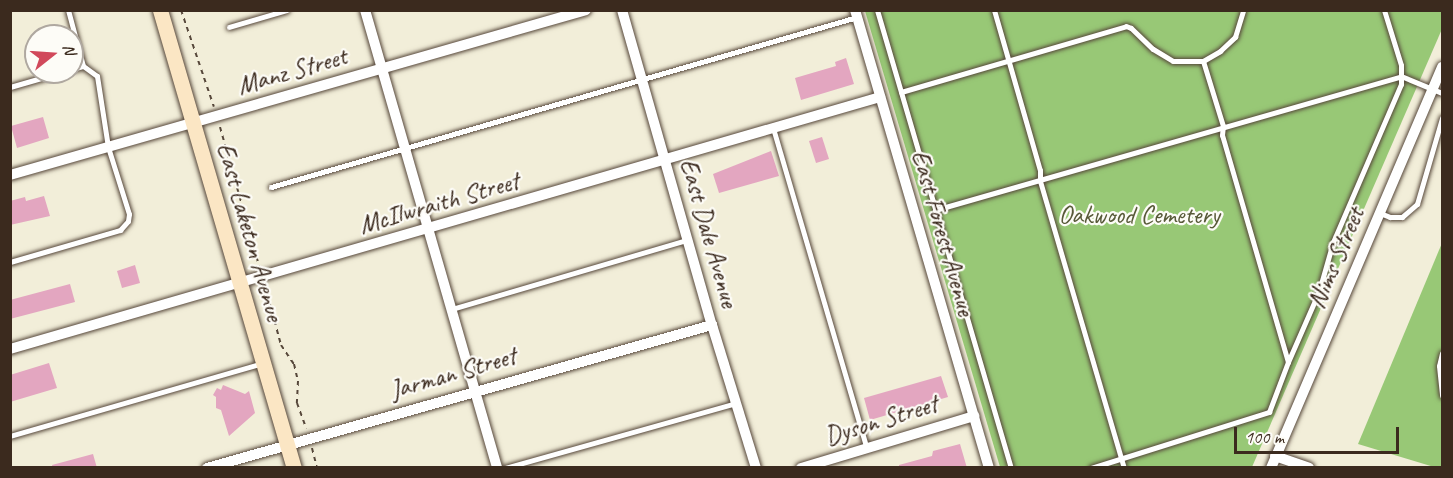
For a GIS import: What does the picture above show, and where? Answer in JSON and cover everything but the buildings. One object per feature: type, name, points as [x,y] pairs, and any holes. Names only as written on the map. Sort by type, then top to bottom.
[{"type":"main road","name":"East Laketon Avenue","points":[[160,10],[294,468]]},
{"type":"street","points":[[365,10],[497,468]]},
{"type":"street","name":"Manz Street","points":[[10,176],[586,10]]},
{"type":"street","name":"East Dale Avenue","points":[[622,10],[687,240],[756,468]]},
{"type":"street","name":"East Forest Avenue","points":[[856,14],[990,468]]},
{"type":"street","name":"Nims Street","points":[[1271,468],[1380,213],[1438,91],[1443,67]]},
{"type":"street","name":"McIlwraith Street","points":[[10,349],[262,278],[880,97]]},
{"type":"street","name":"Jarman Street","points":[[214,467],[475,390],[712,325]]},
{"type":"street","name":"Dyson Street","points":[[801,468],[974,416]]},
{"type":"street","points":[[1275,456],[1309,468]]},
{"type":"lane","points":[[229,27],[287,10]]},
{"type":"lane","points":[[876,10],[1011,468]]},
{"type":"lane","points":[[994,10],[1040,170],[1040,181],[1124,468]]},
{"type":"lane","points":[[901,92],[1126,26],[1131,28],[1153,50],[1173,61],[1203,61],[1220,51],[1235,37],[1243,10]]},
{"type":"lane","points":[[1091,468],[1269,412],[1319,291],[1333,242],[1398,93],[1401,65],[1384,10]]},
{"type":"lane","points":[[271,187],[642,80],[856,14]]},
{"type":"lane","points":[[1203,61],[1223,126],[1222,135],[1288,362]]},
{"type":"lane","points":[[10,262],[120,230],[128,221],[129,214],[108,147],[97,76],[84,67]]},
{"type":"lane","points":[[935,210],[1401,76],[1438,91]]},
{"type":"lane","points":[[1380,213],[1390,217],[1402,217],[1417,204],[1443,118]]},
{"type":"lane","points":[[773,128],[867,449]]},
{"type":"lane","points":[[452,309],[687,240]]},
{"type":"lane","points":[[1443,353],[1439,366],[1443,396]]},
{"type":"lane","points":[[10,436],[263,363]]},
{"type":"lane","points":[[505,468],[736,403]]},
{"type":"path","points":[[181,10],[217,116],[281,345],[294,364],[297,403],[317,468]]},
{"type":"green space","name":"Oakwood Cemetery","points":[[865,11],[1442,11],[1442,29],[1252,467],[1000,467]]},
{"type":"green space","points":[[1442,243],[1442,467],[1434,467],[1358,444]]}]
